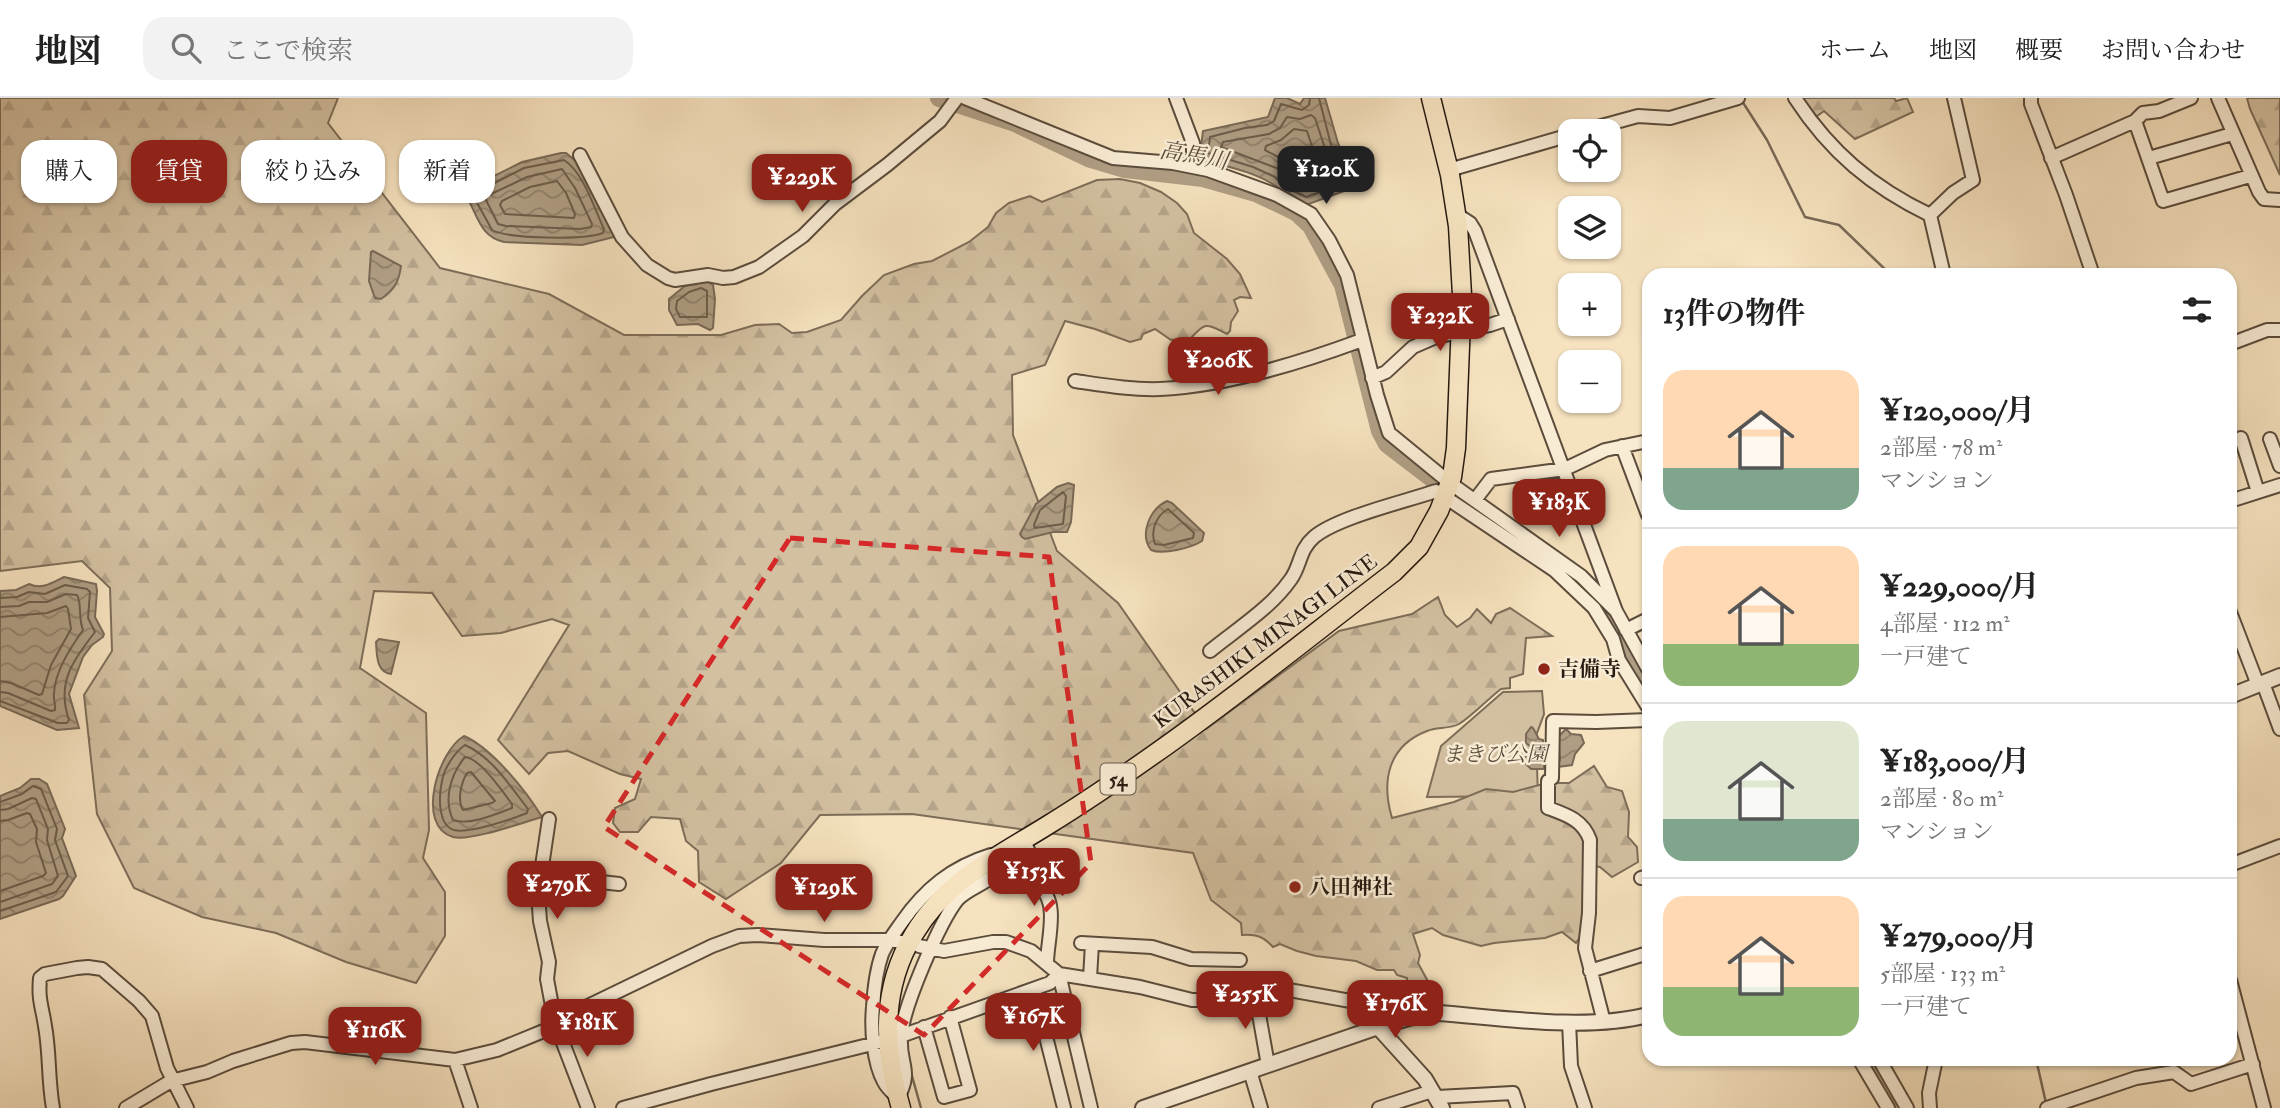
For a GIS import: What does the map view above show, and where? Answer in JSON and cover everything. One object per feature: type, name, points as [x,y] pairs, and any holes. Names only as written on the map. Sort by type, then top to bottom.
[{"type":"main road","name":"KURASHIKI MINAGI LINE","points":[[899,1103],[889,1061],[887,1026],[892,990],[907,947],[928,914],[955,885],[977,868],[1014,852],[1198,723],[1394,572],[1419,547],[1431,527],[1448,491],[1456,448],[1462,295],[1456,215],[1431,98]]},
{"type":"street","points":[[580,155],[622,237],[647,265],[661,275],[675,280],[708,275],[734,277],[759,267],[803,236],[835,204],[940,121],[957,98]]},
{"type":"street","points":[[965,98],[1113,158],[1193,166],[1265,190],[1311,214],[1329,240],[1346,275],[1358,341],[1389,433],[1448,491],[1554,570],[1594,608],[1613,639],[1619,660],[1642,697]]},
{"type":"street","points":[[1177,98],[1193,143],[1193,166]]},
{"type":"street","points":[[1621,121],[1638,116],[1670,118],[1738,98]]},
{"type":"street","points":[[1795,98],[1814,128],[1857,169],[1884,190],[1930,215]]},
{"type":"street","points":[[1930,215],[1953,193],[1973,180],[1954,98]]},
{"type":"street","points":[[2031,98],[2091,268]]},
{"type":"street","points":[[2052,158],[2135,121],[2143,113],[2159,111],[2191,98]]},
{"type":"street","points":[[2218,98],[2250,176],[2264,199],[2280,200]]},
{"type":"street","points":[[2135,121],[2163,201],[2250,176]]},
{"type":"street","points":[[2149,158],[2232,134]]},
{"type":"street","points":[[1448,170],[1558,138]]},
{"type":"street","points":[[1456,215],[1470,223],[1475,231],[1616,611],[1642,658]]},
{"type":"street","points":[[1930,215],[1942,268]]},
{"type":"street","points":[[1372,378],[1387,372],[1413,347],[1436,337],[1508,319]]},
{"type":"street","points":[[2237,341],[2267,330],[2280,330]]},
{"type":"street","points":[[1075,381],[1157,389],[1187,387],[1242,377],[1358,341]]},
{"type":"street","points":[[2241,438],[2258,492]]},
{"type":"street","points":[[2270,439],[2280,466]]},
{"type":"street","points":[[1475,500],[1491,479],[1565,469],[1605,450],[1642,442]]},
{"type":"street","points":[[1622,446],[1642,498]]},
{"type":"street","points":[[2237,498],[2280,485]]},
{"type":"street","points":[[1210,651],[1278,596],[1294,576],[1301,552],[1314,537],[1336,523],[1436,491],[1448,491],[1475,500],[1581,576],[1616,611]]},
{"type":"street","points":[[1626,630],[1642,622]]},
{"type":"street","points":[[2237,629],[2280,729]]},
{"type":"street","points":[[2237,693],[2280,676]]},
{"type":"street","points":[[1604,1022],[1585,948],[1589,913],[1590,840],[1587,830],[1581,824],[1548,808],[1548,781],[1552,778],[1553,720],[1642,720]]},
{"type":"street","points":[[549,819],[538,893],[540,921],[549,962],[547,979],[555,1022],[588,1108]]},
{"type":"street","points":[[2237,862],[2280,845]]},
{"type":"street","points":[[899,1103],[884,1081],[872,1019],[874,985],[882,955],[895,941],[914,905],[931,886],[958,867],[1014,852]]},
{"type":"street","points":[[899,1103],[906,1082],[898,1037],[925,947],[956,902],[1014,852]]},
{"type":"street","points":[[1014,852],[1012,874],[1023,882],[1037,885],[1046,893],[1052,906],[1047,963]]},
{"type":"street","points":[[540,882],[592,881],[619,884]]},
{"type":"street","points":[[126,1108],[171,1081],[207,1072],[291,1043],[305,1042],[455,1060],[497,1050],[551,1028],[555,1022],[712,946],[739,936],[895,941]]},
{"type":"street","points":[[925,947],[944,951],[1006,942],[1031,951],[1059,974],[1091,1108]]},
{"type":"street","points":[[1090,978],[1086,943],[1152,947],[1191,959],[1240,960]]},
{"type":"street","points":[[1590,971],[1642,955]]},
{"type":"street","points":[[53,1108],[46,1027],[38,998],[40,978],[45,974],[77,968],[102,970],[139,1001],[152,1016],[171,1081],[187,1108]]},
{"type":"street","points":[[898,1037],[1050,983],[1059,974]]},
{"type":"street","points":[[1059,974],[1192,1000],[1208,1000],[1252,987],[1266,986],[1373,1005],[1398,1011],[1409,1017]]},
{"type":"street","points":[[1252,987],[1268,1065]]},
{"type":"street","points":[[1034,989],[1064,1108]]},
{"type":"street","points":[[2237,1006],[2264,1108]]},
{"type":"street","points":[[1143,1108],[1409,1017],[1439,1013],[1604,1022],[1642,1016]]},
{"type":"street","points":[[924,1027],[944,1097],[970,1090],[950,1017]]},
{"type":"street","points":[[1569,1022],[1571,1066],[1585,1108]]},
{"type":"street","points":[[1378,1027],[1425,1079],[1437,1099]]},
{"type":"street","points":[[622,1108],[877,1043]]},
{"type":"street","points":[[455,1060],[471,1108]]},
{"type":"street","points":[[2048,1108],[2136,1078],[2174,1072],[2191,1084],[2253,1064]]},
{"type":"street","points":[[1863,1066],[1888,1108]]},
{"type":"street","points":[[1883,1066],[1907,1108]]},
{"type":"street","points":[[1930,1108],[1929,1093],[1935,1066]]},
{"type":"street","points":[[1250,1071],[1261,1108]]},
{"type":"street","points":[[1379,1108],[1437,1099],[1474,1102],[1513,1093],[1518,1108]]},
{"type":"highlighted area","points":[[790,538],[1049,557],[1091,863],[924,1035],[604,827]]},
{"type":"green space","points":[[0,98],[338,98],[328,123],[341,140],[241,140],[241,203],[385,203],[385,197],[440,268],[549,294],[624,335],[721,335],[755,325],[779,324],[792,333],[807,332],[841,320],[884,275],[914,264],[932,261],[969,242],[988,227],[996,213],[1009,203],[1030,196],[1042,202],[1097,180],[1120,179],[1140,183],[1177,203],[1187,214],[1194,233],[1227,259],[1240,274],[1251,298],[1240,297],[1234,300],[1238,311],[1227,334],[1207,326],[1191,338],[1171,340],[1155,329],[1143,334],[1141,339],[1130,342],[1065,321],[1045,365],[1012,375],[1013,435],[1057,551],[1118,603],[1206,729],[1339,631],[1412,614],[1438,597],[1445,615],[1457,627],[1477,609],[1491,623],[1496,614],[1510,608],[1552,636],[1526,638],[1523,674],[1510,678],[1510,688],[1501,689],[1459,724],[1427,731],[1414,738],[1396,755],[1388,778],[1387,791],[1392,818],[1454,802],[1486,789],[1513,792],[1547,783],[1569,783],[1594,766],[1607,787],[1622,791],[1629,812],[1628,837],[1637,847],[1638,862],[1612,877],[1600,867],[1586,865],[1582,934],[1576,943],[1562,932],[1545,938],[1481,946],[1443,935],[1432,928],[1413,934],[1420,955],[1418,963],[1431,987],[1422,988],[1418,985],[1407,987],[1407,978],[1397,975],[1394,970],[1377,970],[1356,961],[1316,956],[1280,944],[1273,947],[1259,936],[1242,935],[1241,923],[1211,900],[1193,853],[912,814],[820,815],[781,863],[726,899],[699,882],[698,851],[686,841],[680,819],[651,817],[638,832],[620,832],[613,823],[615,808],[635,799],[641,779],[620,774],[568,751],[548,753],[529,774],[498,740],[569,625],[552,619],[501,633],[462,636],[432,593],[374,591],[360,668],[426,713],[429,830],[423,858],[445,892],[445,936],[416,983],[346,962],[276,933],[202,917],[134,888],[97,814],[84,695],[112,651],[110,588],[82,561],[0,571]]},
{"type":"green space","points":[[1799,98],[1894,98],[1896,101],[1907,98],[1913,112],[1855,139],[1824,111],[1813,119]]},
{"type":"green space","points":[[2247,98],[2280,98],[2280,175],[2250,109]]},
{"type":"green space","name":"まきび公園","points":[[1542,691],[1544,714],[1536,736],[1538,796],[1427,797],[1441,746],[1503,692]]},
{"type":"water","points":[[1275,98],[1287,98],[1300,104],[1304,98],[1325,98],[1338,143],[1353,180],[1350,189],[1306,205],[1278,192],[1277,187],[1260,177],[1203,159],[1200,155],[1203,131],[1268,117]]},
{"type":"water","points":[[566,153],[578,163],[614,237],[582,245],[504,242],[486,232],[470,203],[495,203],[495,176],[522,162]]},
{"type":"water","points":[[373,251],[401,266],[395,285],[381,299],[375,298],[369,281]]},
{"type":"water","points":[[706,281],[713,285],[713,328],[710,330],[698,324],[677,325],[669,310],[669,299],[685,286]]},
{"type":"water","points":[[1068,483],[1074,485],[1071,522],[1067,532],[1053,532],[1025,539],[1022,537],[1020,534],[1036,504],[1057,487]]},
{"type":"water","points":[[1167,501],[1204,533],[1202,541],[1177,550],[1151,550],[1146,537],[1148,522],[1156,510]]},
{"type":"water","points":[[64,577],[96,584],[95,617],[104,634],[83,657],[69,694],[79,728],[57,730],[0,706],[0,591],[16,590],[29,584],[43,586]]},
{"type":"water","points":[[379,639],[399,642],[391,674],[382,670],[378,662],[376,642]]},
{"type":"water","points":[[1531,727],[1539,739],[1543,740],[1543,745],[1540,745],[1540,758],[1544,759],[1544,769],[1531,769],[1524,762],[1524,758],[1531,752],[1531,747],[1526,743],[1526,734]]},
{"type":"water","points":[[1566,729],[1571,734],[1581,735],[1584,743],[1575,754],[1572,765],[1557,767],[1557,760],[1560,760],[1558,737]]},
{"type":"water","points":[[464,736],[497,760],[518,783],[542,817],[471,837],[453,837],[441,830],[435,819],[434,788],[446,757]]},
{"type":"water","points":[[31,779],[39,779],[47,784],[65,829],[62,838],[76,876],[59,899],[0,919],[0,796],[20,788]]},
{"type":"waterway","name":"高馬川","points":[[939,98],[1015,123],[1088,158],[1125,169],[1203,178],[1256,193],[1296,212],[1311,226],[1343,285],[1380,431],[1387,444],[1459,499]]},
{"type":"waterway","points":[[1742,101],[1767,140],[1805,217],[1839,225],[1884,268]]},
{"type":"waterway","name":"高馬川","points":[[1552,561],[1584,587],[1612,619],[1642,675]]},
{"type":"waterway","name":"高馬川","points":[[1874,1066],[1898,1108]]},
{"type":"waterway","points":[[2038,1066],[2046,1103]]},
{"type":"waterway","points":[[910,1069],[921,1108]]},
{"type":"place","name":"吉備寺","points":[[1544,669]]},
{"type":"place","name":"八田神社","points":[[1295,887]]}]
